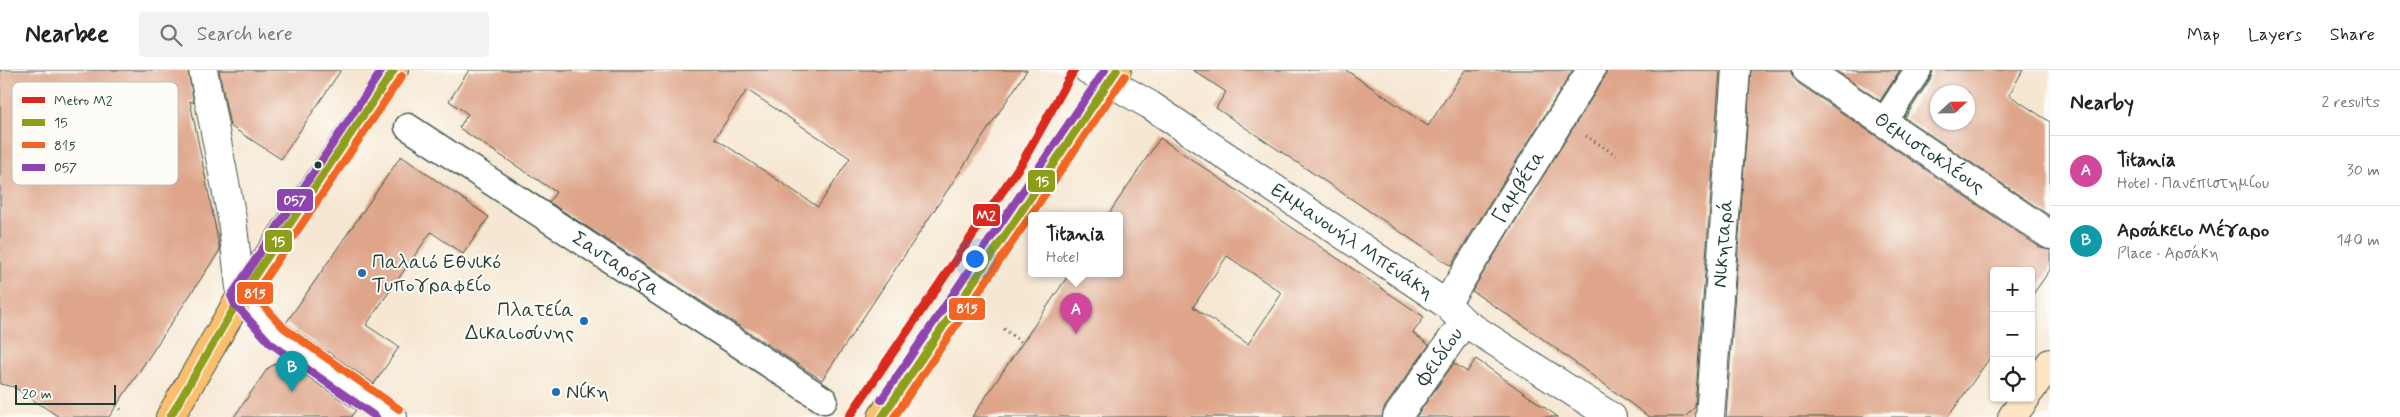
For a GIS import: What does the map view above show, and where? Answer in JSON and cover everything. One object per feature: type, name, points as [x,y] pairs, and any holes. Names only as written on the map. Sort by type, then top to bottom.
[{"type":"main road","points":[[170,417],[241,296],[394,70]]},
{"type":"main road","points":[[882,417],[1104,74]]},
{"type":"main road","points":[[2035,384],[2050,363]]},
{"type":"main road","points":[[2012,417],[2023,402]]},
{"type":"street","points":[[203,70],[232,220],[241,296],[276,336],[393,417]]},
{"type":"street","name":"Γαμβέτα","points":[[1455,313],[1591,70]]},
{"type":"street","name":"Νικηταρά","points":[[1710,417],[1736,70]]},
{"type":"street","name":"Θεμιστοκλέους","points":[[1807,70],[2050,236]]},
{"type":"street","points":[[1884,122],[1918,70]]},
{"type":"street","name":"Εμμανουήλ Μπενάκη","points":[[1104,74],[1455,313],[1612,417]]},
{"type":"street","name":"Σανταρόζα","points":[[408,127],[824,400]]},
{"type":"street","name":"Φειδίου","points":[[1397,417],[1455,313]]},
{"type":"path","points":[[1004,329],[1022,343]]},
{"type":"path","points":[[116,406],[124,411]]},
{"type":"building","points":[[0,70],[188,70],[194,103],[190,101],[220,250],[109,417],[59,417],[14,387],[0,384]]},
{"type":"building","points":[[219,70],[341,70],[281,159],[230,126]]},
{"type":"building","points":[[469,70],[1027,70],[822,380],[549,202],[556,192],[459,128],[468,114],[449,101]],"holes":[[[747,90],[850,158],[818,207],[715,138]]]},
{"type":"building","points":[[1193,70],[1346,70],[1428,126],[1465,70],[1573,70],[1451,266],[1216,108],[1226,92]]},
{"type":"building","points":[[1607,70],[1720,70],[1695,407],[1685,417],[1649,417],[1533,332],[1472,291],[1604,78]]},
{"type":"building","points":[[1751,70],[1792,70],[1793,77],[1798,83],[2041,248],[2050,250],[2050,270],[2035,291],[2035,267],[1990,267],[1990,358],[1948,417],[1726,417]]},
{"type":"building","points":[[1835,70],[1900,70],[1880,101]]},
{"type":"building","points":[[1933,70],[2023,70],[2009,95],[2050,122],[2050,216],[1905,118],[1931,78]]},
{"type":"building","points":[[1160,138],[1424,317],[1413,333],[1429,345],[1384,408],[1382,417],[972,417],[1067,277],[1123,277],[1123,212],[1110,212]],"holes":[[[1227,256],[1282,293],[1248,344],[1193,307]]]},
{"type":"building","name":"Παλαιό Εθνικό Τυπογραφείο","points":[[401,156],[489,217],[463,254],[431,232],[366,325],[399,347],[374,384],[286,323]]},
{"type":"building","points":[[1476,359],[1558,417],[1416,417],[1454,363],[1467,372]]},
{"type":"building","points":[[283,360],[356,410],[351,417],[234,417],[268,368]]},
{"type":"metro line","name":"Μ2","points":[[849,417],[1023,161],[1074,70]]},
{"type":"transit line","name":"057","points":[[376,417],[270,343],[234,303],[231,296],[382,70]]},
{"type":"transit line","name":"15","points":[[170,417],[241,296],[394,70]]},
{"type":"transit line","name":"057","points":[[881,400],[1105,70]]},
{"type":"transit line","name":"15","points":[[882,417],[1117,70]]},
{"type":"transit line","name":"815","points":[[399,409],[284,328],[254,295],[402,76]]},
{"type":"transit line","name":"815","points":[[1033,212],[1125,76]]},
{"type":"transit line","name":"815","points":[[894,417],[1028,219]]},
{"type":"place","name":"Παλαιό Εθνικό Τυπογραφείο","points":[[362,273]]},
{"type":"place","name":"Πλατεία Δικαιοσύνης","points":[[584,321]]},
{"type":"place","name":"Titania","points":[[1076,334]]},
{"type":"place","name":"Αρσάκειο Μέγαρο","points":[[292,392]]},
{"type":"place","name":"Νίκη","points":[[556,392]]}]
